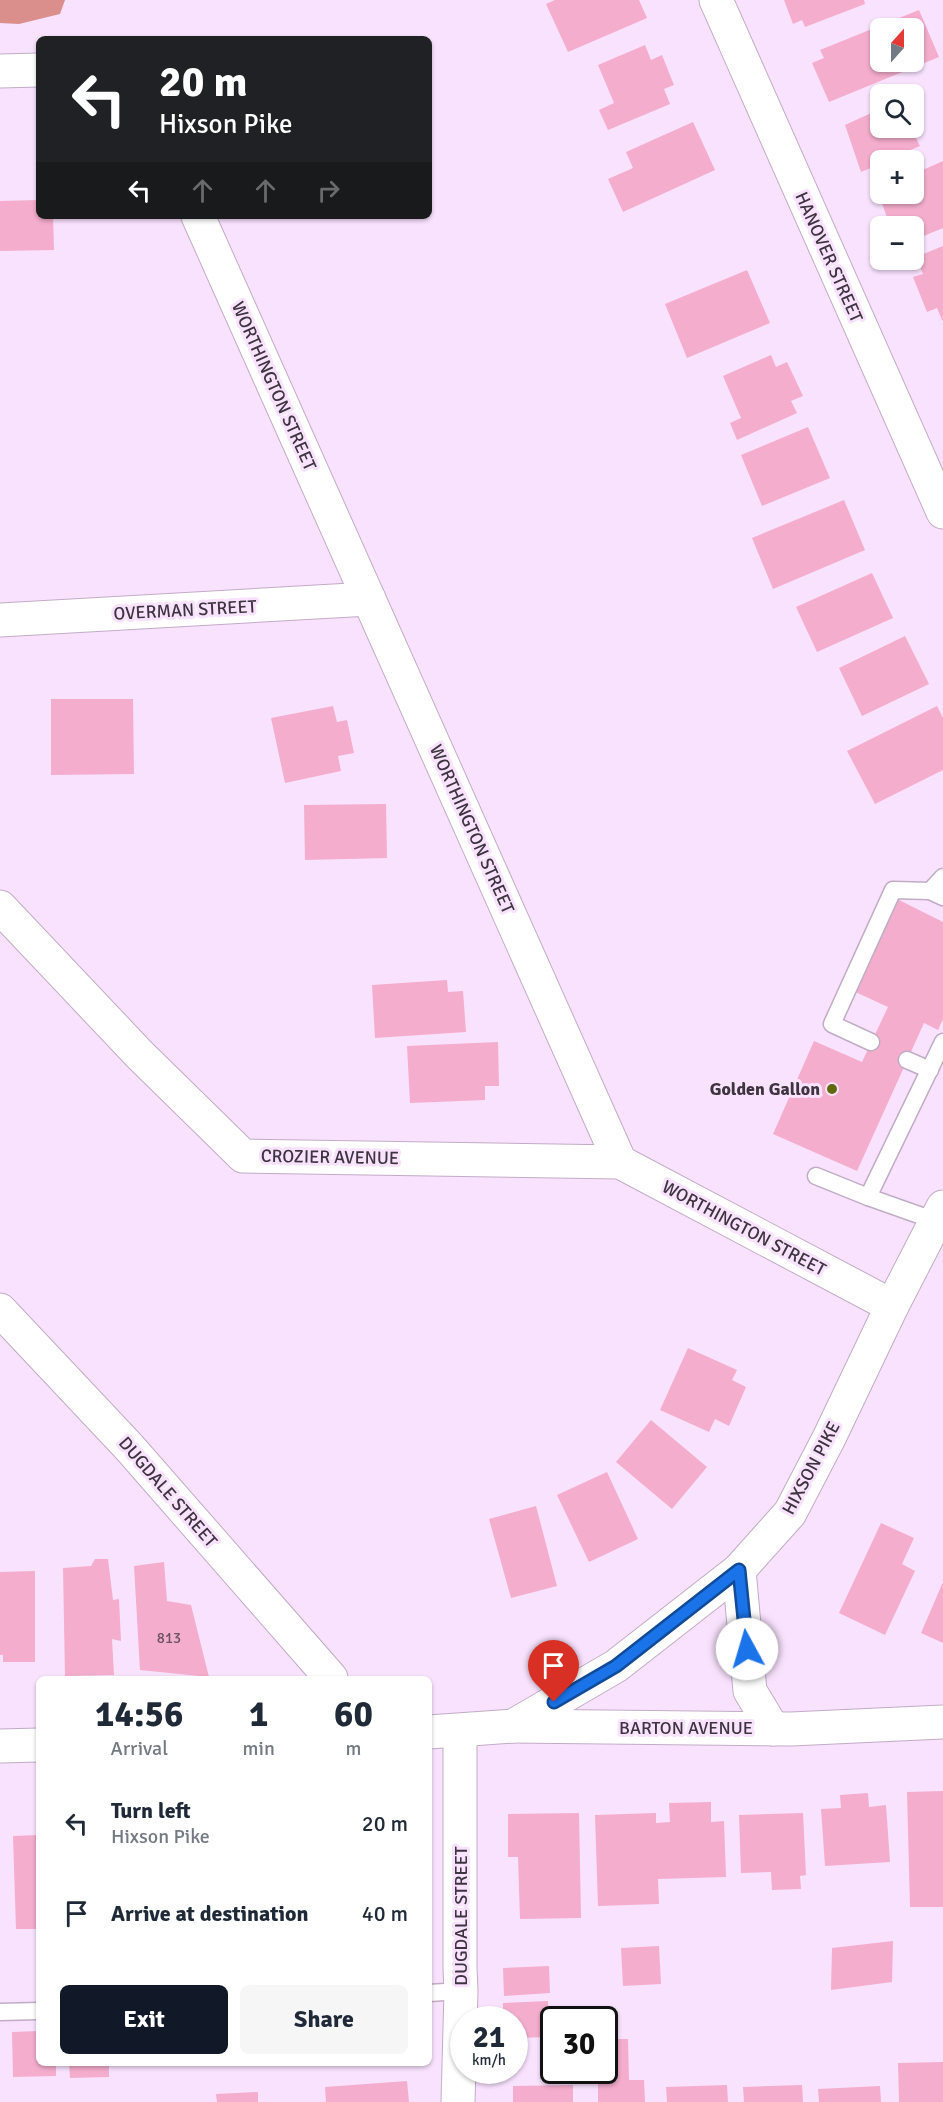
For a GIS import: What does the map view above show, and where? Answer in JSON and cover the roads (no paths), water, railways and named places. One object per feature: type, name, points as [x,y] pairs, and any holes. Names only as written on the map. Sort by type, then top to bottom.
[{"type":"street","name":"HANOVER STREET","points":[[716,0],[943,512]]},
{"type":"street","points":[[0,71],[36,69]]},
{"type":"street","name":"WORTHINGTON STREET","points":[[199,219],[620,1162],[892,1306]]},
{"type":"street","name":"OVERMAN STREET","points":[[0,620],[369,599]]},
{"type":"street","name":"CROZIER AVENUE","points":[[0,907],[138,1054],[243,1156],[620,1162]]},
{"type":"street","name":"HIXSON PIKE","points":[[513,1726],[616,1666],[739,1570],[790,1514],[939,1214]]},
{"type":"street","name":"DUGDALE STREET","points":[[0,1310],[129,1447],[329,1676]]},
{"type":"street","points":[[739,1570],[750,1690],[773,1729]]},
{"type":"street","name":"BARTON AVENUE","points":[[445,1732],[513,1726],[773,1729],[943,1722]]},
{"type":"street","name":"DUGDALE STREET","points":[[445,1732],[462,1991],[458,2102]]},
{"type":"street","points":[[0,1746],[36,1745]]},
{"type":"lane","points":[[871,1042],[832,1024],[869,948],[893,890],[937,894],[943,877]]},
{"type":"lane","points":[[868,1197],[943,1042]]},
{"type":"lane","points":[[907,1060],[930,1070]]},
{"type":"lane","points":[[816,1176],[868,1197],[939,1214]]},
{"type":"lane","points":[[432,1993],[462,1991]]},
{"type":"lane","points":[[0,2012],[36,2011]]},
{"type":"place","name":"Golden Gallon","points":[[832,1089]]}]
